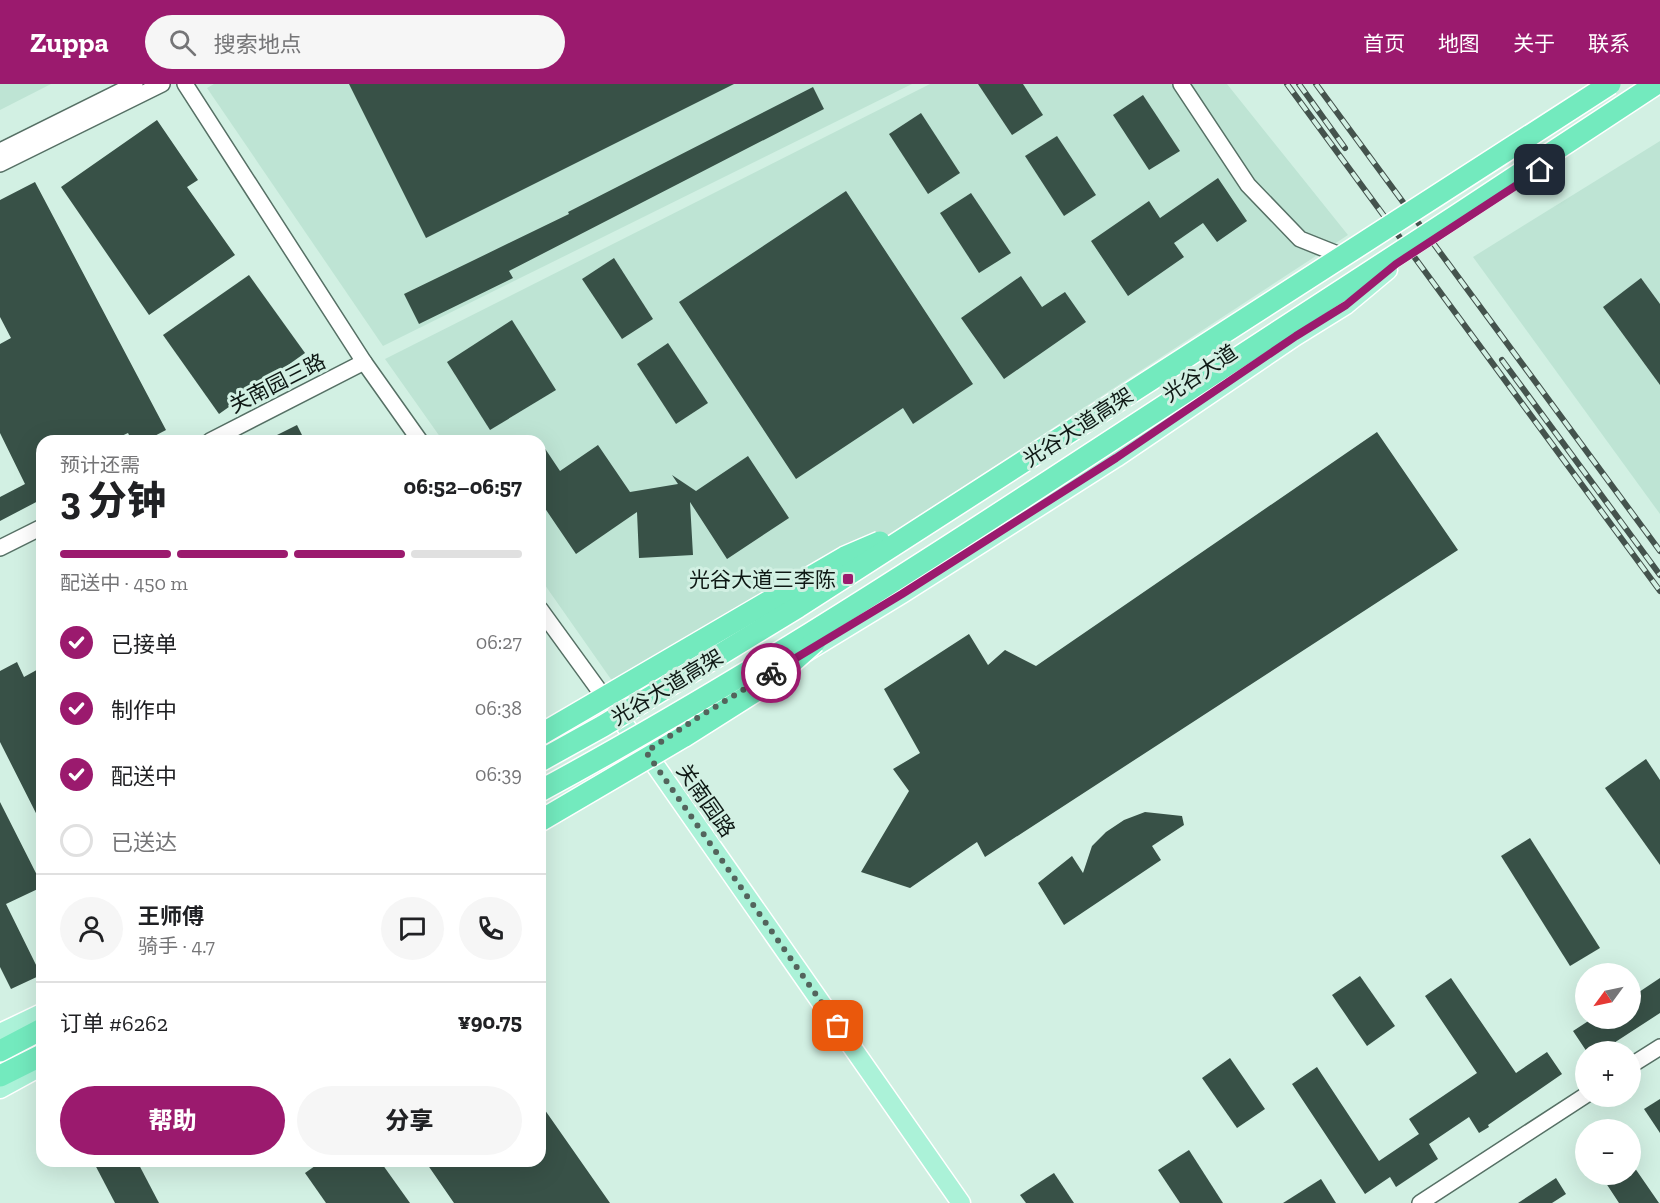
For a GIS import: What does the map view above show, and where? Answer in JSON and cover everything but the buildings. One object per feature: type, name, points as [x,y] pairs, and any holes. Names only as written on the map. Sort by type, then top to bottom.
[{"type":"highway","name":"光谷大道高架","points":[[546,758],[603,726],[779,619],[1364,245],[1610,84]]},
{"type":"highway","name":"光谷大道高架","points":[[546,788],[616,750],[854,607],[1358,281],[1656,84]]},
{"type":"highway","points":[[546,731],[845,557],[933,520]]},
{"type":"highway","points":[[546,817],[683,737],[770,682],[854,607]]},
{"type":"highway","points":[[1,1034],[36,1030]]},
{"type":"highway","points":[[0,1076],[36,1058]]},
{"type":"main road","name":"光谷大道","points":[[546,765],[623,723],[1080,430],[1600,84]]},
{"type":"main road","name":"光谷大道","points":[[546,806],[641,755],[697,718],[902,594],[1116,458],[1296,336],[1346,305],[1396,264],[1660,90]]},
{"type":"main road","name":"关南园路","points":[[623,723],[641,755],[950,1203]]},
{"type":"main road","name":"关南园路","points":[[641,755],[962,1203]]},
{"type":"main road","points":[[1,1034],[36,1016]]},
{"type":"main road","points":[[0,1089],[36,1069]]},
{"type":"street","points":[[0,152],[135,84]]},
{"type":"street","points":[[0,164],[162,84]]},
{"type":"street","points":[[185,84],[364,362],[416,435]]},
{"type":"street","points":[[1181,84],[1248,185],[1300,239],[1340,255]]},
{"type":"street","name":"关南园三路","points":[[222,435],[364,362]]},
{"type":"street","points":[[0,548],[36,530]]},
{"type":"street","points":[[546,617],[623,723]]},
{"type":"street","points":[[1641,1059],[1660,1047]]},
{"type":"street","points":[[1420,1203],[1575,1102]]},
{"type":"shaded area","points":[[0,84],[51,84],[0,110]]},
{"type":"shaded area","points":[[214,84],[912,84],[383,346],[207,88]]},
{"type":"shaded area","points":[[930,84],[1227,84],[1348,235],[629,705],[546,587],[546,435],[439,435],[385,359]]},
{"type":"shaded area","points":[[1660,141],[1660,514],[1473,257]]},
{"type":"railway","points":[[1287,84],[1660,591]]},
{"type":"railway","points":[[1299,84],[1345,148]]},
{"type":"railway","points":[[1316,84],[1660,551]]},
{"type":"railway","points":[[1502,360],[1660,575]]},
{"type":"way so far","points":[[771,673],[646,752],[838,1026]]},
{"type":"place","name":"光谷大道三李陈","points":[[848,579]]},
{"type":"route","points":[[771,673],[902,594],[1116,458],[1296,336],[1346,305],[1396,264],[1540,170]]}]
